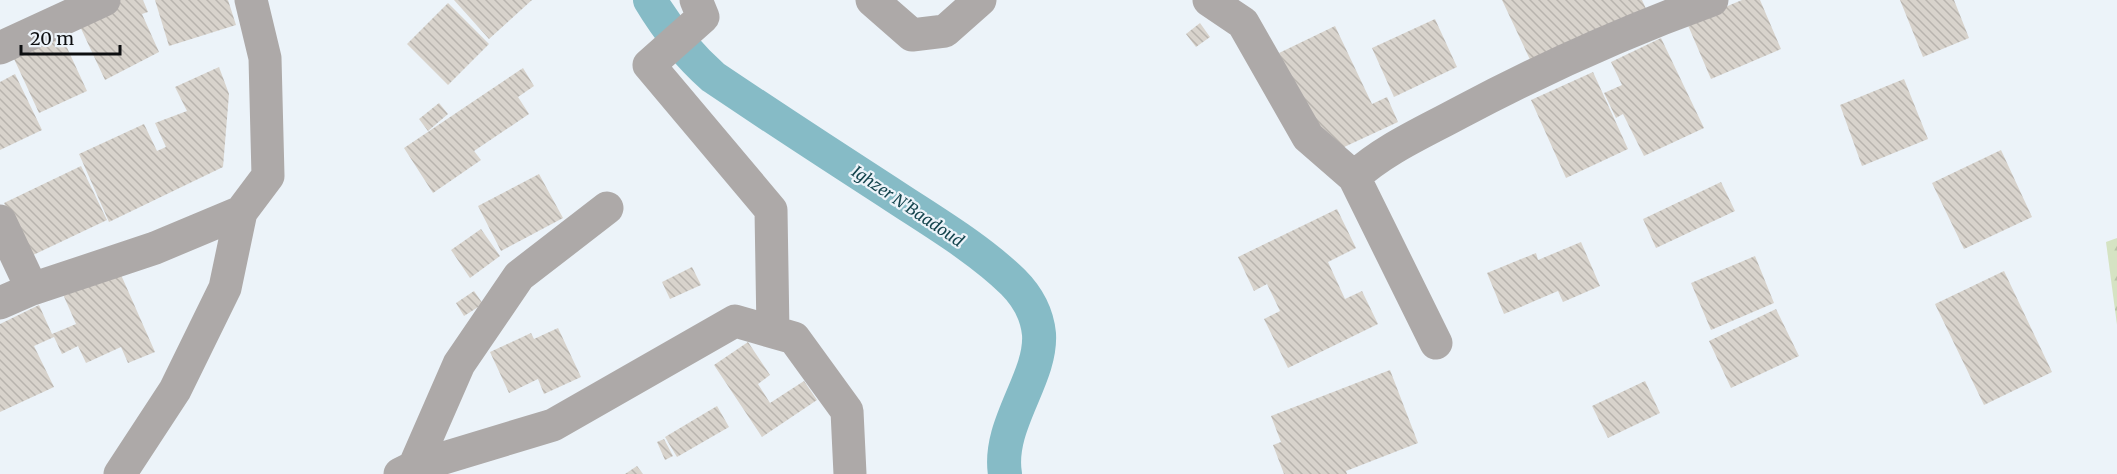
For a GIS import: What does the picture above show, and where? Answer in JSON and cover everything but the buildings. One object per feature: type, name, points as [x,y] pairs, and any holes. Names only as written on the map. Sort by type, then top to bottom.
[{"type":"street","points":[[0,48],[104,0]]},
{"type":"street","points":[[120,474],[175,390],[225,288],[241,212],[268,176],[265,58],[251,0]]},
{"type":"street","points":[[872,0],[912,35],[945,31],[980,0]]},
{"type":"street","points":[[1209,0],[1244,23],[1308,138],[1354,177],[1436,343]]},
{"type":"street","points":[[1354,177],[1378,156],[1503,90],[1673,14],[1712,0]]},
{"type":"street","points":[[700,9],[649,64],[771,210],[773,332]]},
{"type":"street","points":[[407,470],[459,364],[519,276],[607,208]]},
{"type":"street","points":[[0,303],[32,289],[155,248],[241,212]]},
{"type":"street","points":[[0,221],[32,289]]},
{"type":"street","points":[[407,470],[553,425],[735,321],[794,338],[847,411],[850,474]]},
{"type":"green space","points":[[2117,238],[2117,325],[2106,242]]},
{"type":"waterway","name":"Ighzer N'Baadoud","points":[[650,0],[678,41],[713,77],[953,234],[999,269],[1023,293],[1036,319],[1039,334],[1038,351],[1034,368],[1007,438],[1004,456],[1005,474]]}]
